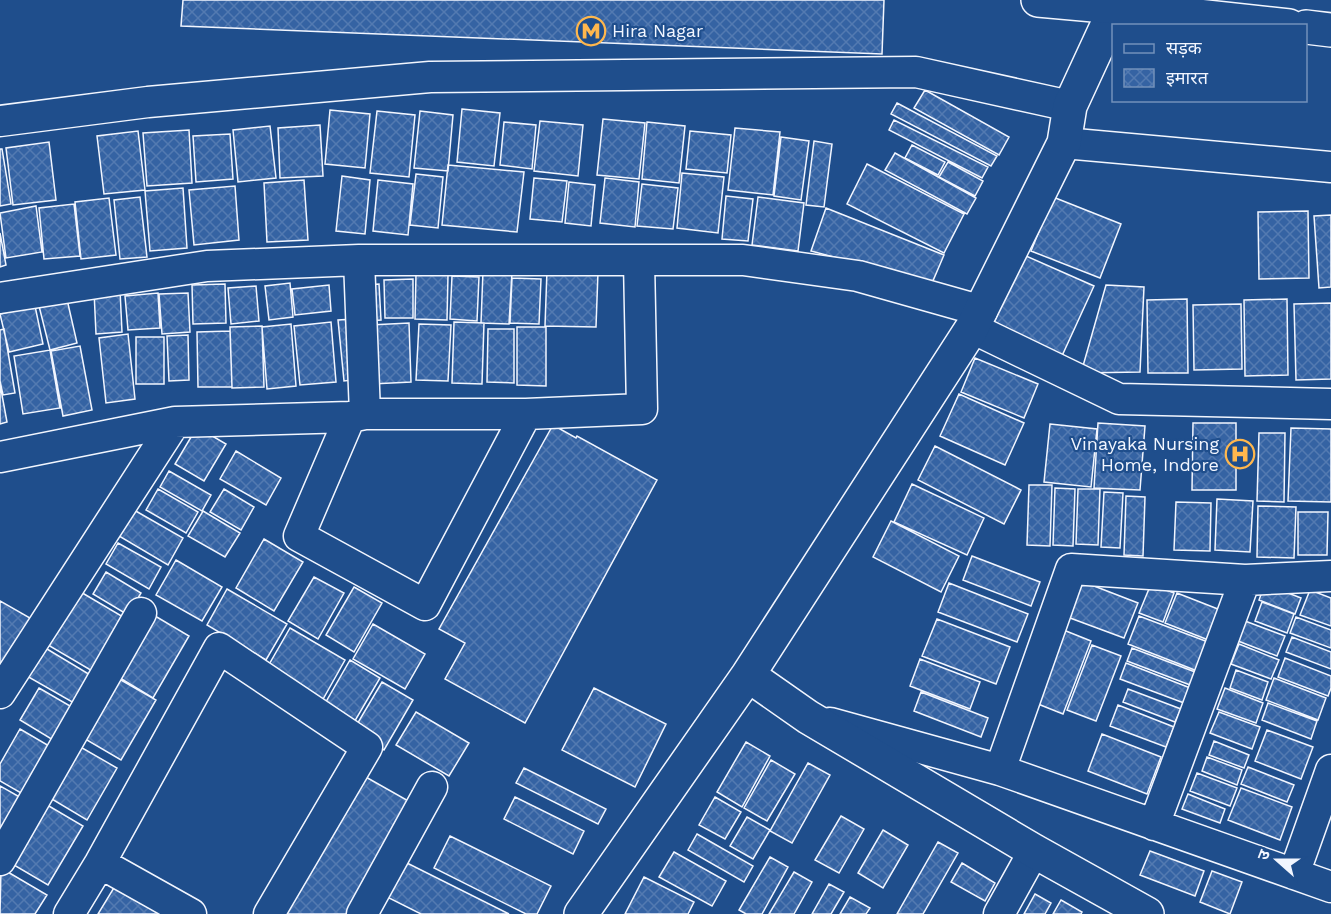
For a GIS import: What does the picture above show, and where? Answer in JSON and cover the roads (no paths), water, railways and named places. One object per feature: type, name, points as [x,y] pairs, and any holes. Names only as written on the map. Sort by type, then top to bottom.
[{"type":"street","points":[[1052,1],[1117,3],[1274,24]]},
{"type":"street","points":[[581,914],[748,675],[977,320],[1064,143],[1070,106],[1117,3]]},
{"type":"street","points":[[1307,27],[1331,30]]},
{"type":"street","points":[[0,121],[148,102],[430,77],[916,72],[1070,106]]},
{"type":"street","points":[[1064,143],[1331,168]]},
{"type":"street","points":[[0,298],[207,266],[359,260],[742,260],[858,276],[977,320],[1119,399],[1331,404]]},
{"type":"street","points":[[359,260],[357,416],[299,536],[424,605],[526,414]]},
{"type":"street","points":[[0,457],[176,422],[642,409],[639,261]]},
{"type":"street","points":[[1,690],[176,422]]},
{"type":"street","points":[[1000,770],[1071,569],[1245,580],[1331,576]]},
{"type":"street","points":[[1154,825],[1245,580]]},
{"type":"street","points":[[0,860],[141,613]]},
{"type":"street","points":[[69,914],[100,863],[219,648],[367,747],[269,914]]},
{"type":"street","points":[[748,675],[808,717],[1147,914]]},
{"type":"street","points":[[808,717],[1000,770],[1331,887]]},
{"type":"street","points":[[1294,874],[1331,770]]},
{"type":"street","points":[[362,914],[432,787]]},
{"type":"street","points":[[999,914],[1034,850]]},
{"type":"street","points":[[100,863],[191,914]]},
{"type":"place","name":"Hira Nagar","points":[[591,31]]},
{"type":"place","name":"Vinayaka Nursing Home, Indore","points":[[1240,454]]}]
